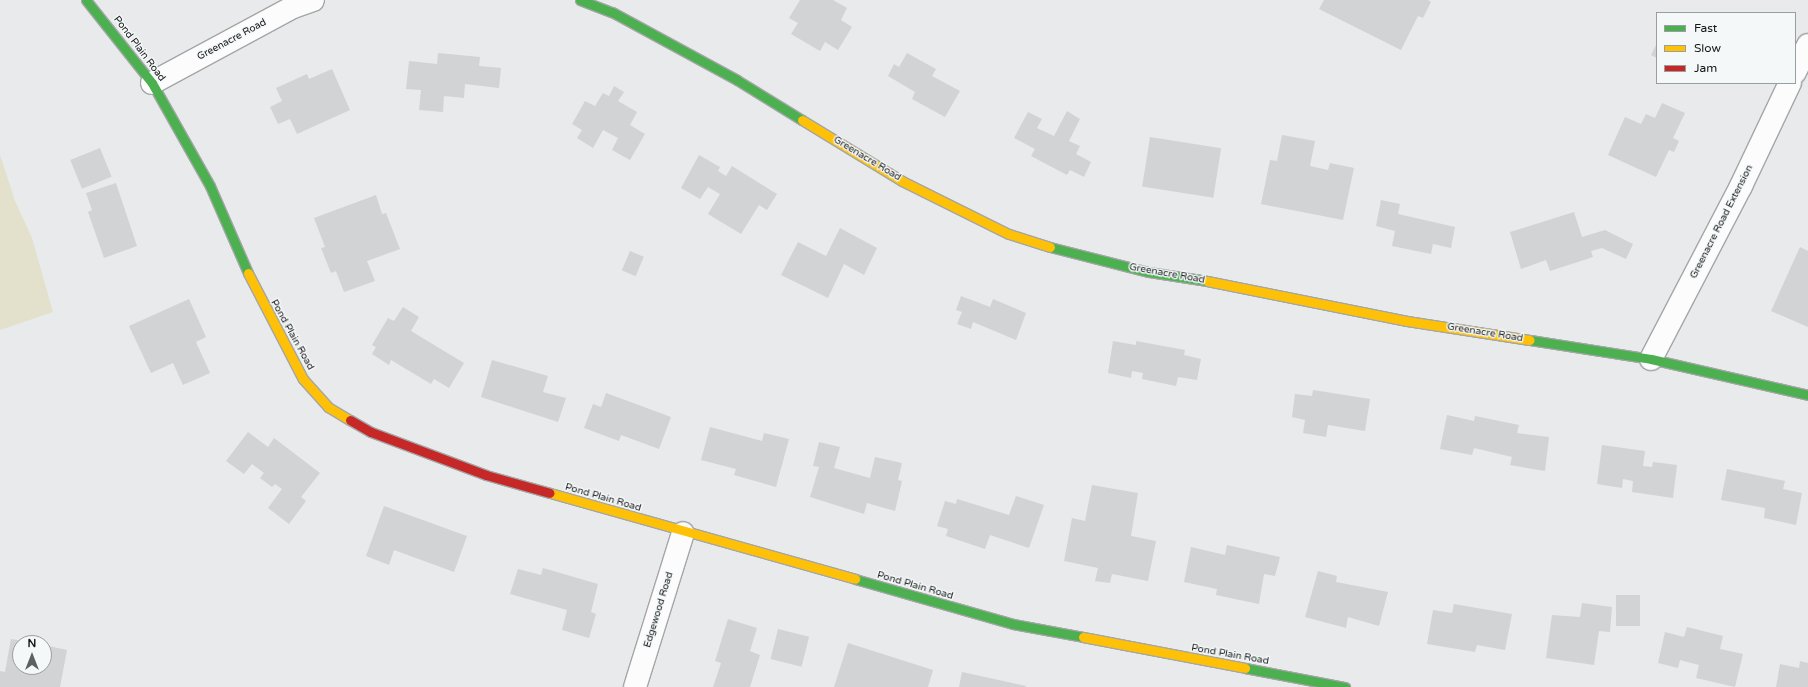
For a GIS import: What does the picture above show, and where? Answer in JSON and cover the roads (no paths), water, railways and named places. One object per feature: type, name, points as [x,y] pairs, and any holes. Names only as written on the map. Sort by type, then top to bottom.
[{"type":"street","name":"Pond Plain Road","points":[[86,0],[152,82],[210,186],[258,296],[303,378],[328,408],[371,432],[486,475],[683,533],[1013,624],[1345,687]]},
{"type":"street","name":"Greenacre Road","points":[[152,82],[292,7],[313,0]]},
{"type":"street","name":"Greenacre Road","points":[[580,0],[612,12],[737,80],[902,181],[1009,234],[1052,248],[1149,272],[1242,287],[1407,321],[1651,359],[1808,395]]},
{"type":"street","points":[[1796,70],[1808,45]]},
{"type":"street","name":"Greenacre Road Extension","points":[[1651,359],[1741,186],[1790,84]]},
{"type":"street","name":"Edgewood Road","points":[[635,687],[683,533]]}]
